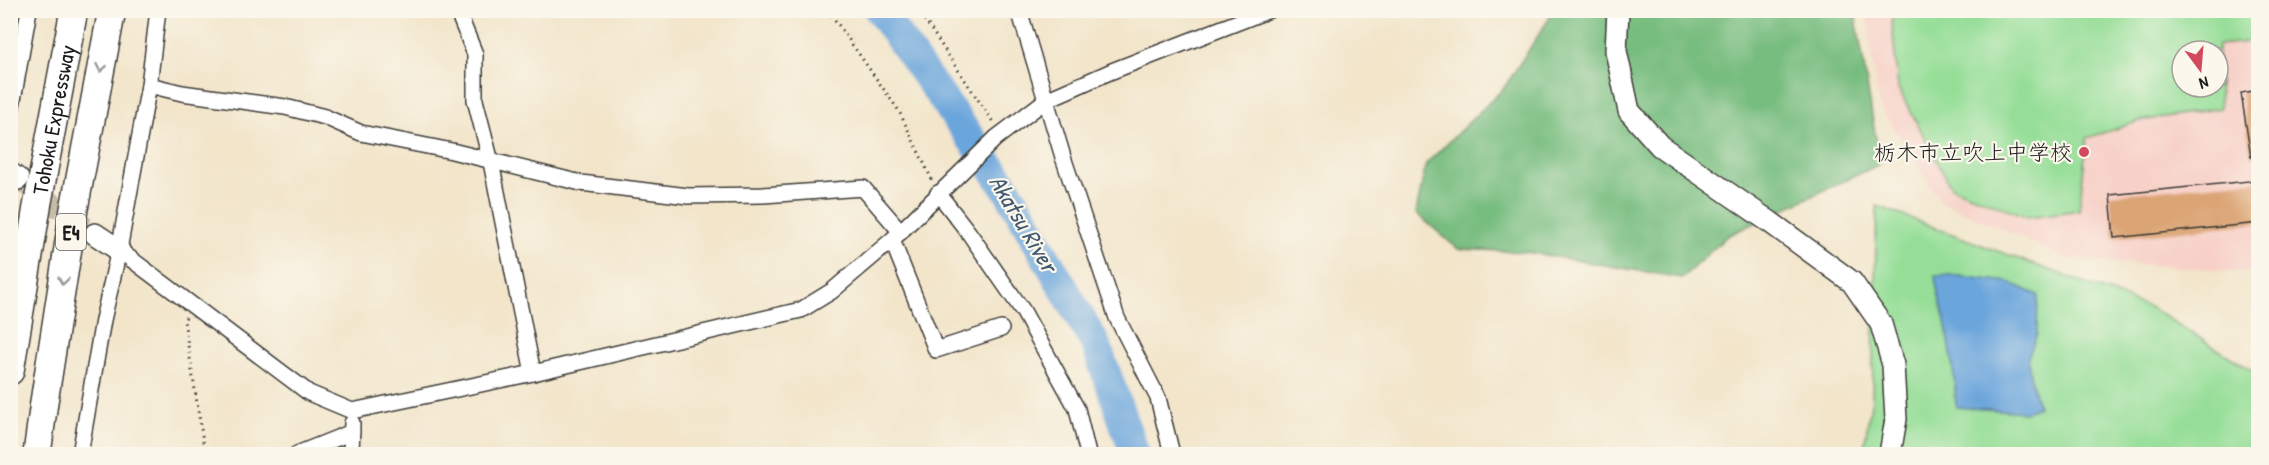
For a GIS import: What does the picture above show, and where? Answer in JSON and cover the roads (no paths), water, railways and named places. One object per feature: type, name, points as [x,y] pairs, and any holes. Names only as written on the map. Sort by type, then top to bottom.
[{"type":"highway","name":"Tohoku Expressway","points":[[10,371],[37,207],[74,10]]},
{"type":"highway","name":"Tohoku Expressway","points":[[37,454],[74,209],[112,10]]},
{"type":"street","points":[[10,117],[29,10]]},
{"type":"street","points":[[80,454],[103,320],[119,250],[149,85],[158,10]]},
{"type":"street","points":[[457,10],[475,54],[475,100],[492,162],[533,373]]},
{"type":"street","points":[[1019,10],[1024,19],[1046,100],[1117,318],[1158,398],[1172,454]]},
{"type":"street","points":[[95,234],[194,305],[309,393],[352,411],[533,373],[801,309],[832,291],[896,236],[998,136],[1046,100],[1112,71],[1269,10]]},
{"type":"street","points":[[1618,10],[1616,51],[1629,111],[1660,146],[1852,282],[1881,324],[1893,365],[1896,419],[1890,454]]},
{"type":"street","points":[[149,85],[182,93],[285,107],[325,117],[361,133],[452,151],[581,183],[688,196],[763,195],[862,188],[896,236],[936,350],[1001,329]]},
{"type":"street","points":[[943,188],[969,233],[1023,311],[1077,409],[1088,454]]},
{"type":"street","points":[[351,454],[352,411]]},
{"type":"street","points":[[297,454],[352,432]]},
{"type":"water","points":[[1935,275],[2009,282],[2038,295],[2037,334],[2028,357],[2038,407],[2026,412],[1956,407],[1951,350]]},
{"type":"waterway","name":"Akatsu River","points":[[879,10],[1007,189],[1096,345],[1135,454]]},
{"type":"tunnel","points":[[18,179],[95,234]]},
{"type":"place","name":"栃木市立吹上中学校","points":[[2084,152]]}]
